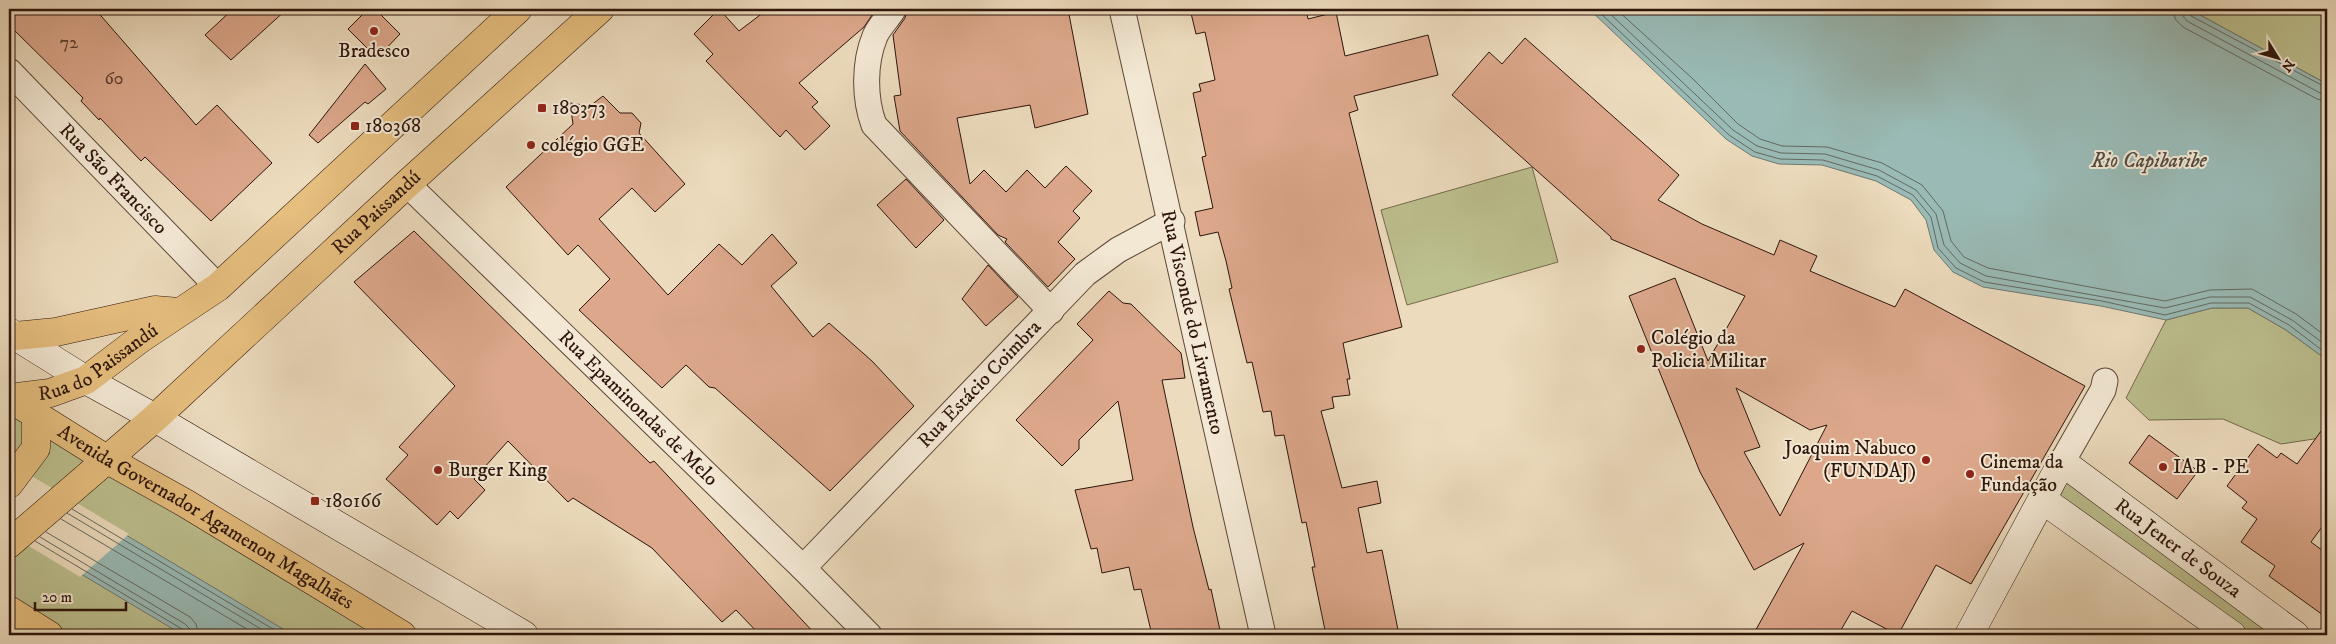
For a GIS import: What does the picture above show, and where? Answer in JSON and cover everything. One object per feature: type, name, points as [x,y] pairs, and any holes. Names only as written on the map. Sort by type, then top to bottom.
[{"type":"highway","points":[[12,334],[56,332],[155,310],[179,312],[218,286],[518,9]]},
{"type":"highway","name":"Rua Paissandú","points":[[155,418],[407,184],[600,9]]},
{"type":"highway","name":"Rua do Paissandú","points":[[9,398],[50,393],[86,380],[179,312]]},
{"type":"highway","name":"Avenida Governador Agamenon Magalhães","points":[[9,398],[36,416],[98,468],[185,503],[402,635]]},
{"type":"highway","points":[[9,484],[36,448],[36,416]]},
{"type":"highway","points":[[9,544],[155,418]]},
{"type":"highway","points":[[9,610],[49,635]]},
{"type":"main road","points":[[12,334],[86,380],[155,418],[524,635]]},
{"type":"main road","points":[[1969,635],[2044,500],[2062,462]]},
{"type":"main road","name":"Rua Jener de Souza","points":[[2062,462],[2295,635]]},
{"type":"main road","name":"Rua Jener de Souza","points":[[2044,500],[2232,635]]},
{"type":"street","name":"Rua Visconde do Livramento","points":[[1122,9],[1172,221],[1263,635]]},
{"type":"street","points":[[893,10],[875,36],[868,66],[869,111],[874,125],[894,149],[1051,311]]},
{"type":"street","name":"Rua São Francisco","points":[[9,71],[218,286]]},
{"type":"street","name":"Rua Epaminondas de Melo","points":[[407,184],[803,568],[869,635]]},
{"type":"street","name":"Rua Estácio Coimbra","points":[[803,568],[1085,274],[1118,250],[1172,221]]},
{"type":"street","points":[[2062,462],[2103,390],[2105,380]]},
{"type":"green space","points":[[2189,9],[2327,9],[2327,84]]},
{"type":"green space","points":[[1532,167],[1558,262],[1407,305],[1381,210]]},
{"type":"green space","points":[[2212,308],[2248,308],[2286,330],[2327,360],[2327,437],[2281,444],[2223,419],[2149,420],[2126,398],[2166,320]]},
{"type":"green space","points":[[9,398],[402,635],[49,635],[9,610]]},
{"type":"green space","points":[[2068,480],[2279,635],[2246,635],[2057,502]]},
{"type":"water","name":"Rio Capibaribe","points":[[1589,9],[2189,9],[2327,84],[2327,360],[2286,330],[2248,308],[2212,308],[2166,320],[2101,306],[1983,287],[1953,272],[1934,250],[1926,220],[1911,200],[1876,181],[1822,165],[1779,164],[1752,156],[1726,139]]},
{"type":"water","points":[[9,465],[293,635],[183,635],[9,531]]},
{"type":"pier","points":[[9,463],[129,534],[80,577],[9,534]]},
{"type":"building","points":[[9,9],[95,9],[196,125],[217,105],[272,163],[211,221],[145,157],[141,161],[100,118],[99,120],[81,101],[83,98],[9,25]]},
{"type":"building","points":[[233,9],[287,9],[231,60],[205,35]]},
{"type":"building","name":"Bradesco","points":[[368,9],[375,9],[400,34],[377,58],[348,29]]},
{"type":"building","points":[[719,9],[739,31],[768,9],[876,9],[864,27],[799,83],[818,102],[812,107],[830,126],[805,150],[786,130],[780,137],[706,61],[713,54],[694,34]]},
{"type":"building","points":[[907,9],[1068,9],[1088,114],[1035,128],[1030,105],[957,118],[970,184],[984,170],[1006,192],[1027,170],[1045,188],[1066,166],[1092,191],[1073,211],[1080,218],[1058,242],[1075,259],[1048,287],[1005,242],[1007,239],[998,235],[900,131],[894,96],[901,95],[893,35],[905,18]]},
{"type":"building","points":[[1190,9],[1306,9],[1308,19],[1336,12],[1345,56],[1428,35],[1438,75],[1354,96],[1358,110],[1349,113],[1402,327],[1343,343],[1350,379],[1347,379],[1350,395],[1332,397],[1334,408],[1321,411],[1342,488],[1377,481],[1381,503],[1358,508],[1367,553],[1382,550],[1399,635],[1326,635],[1312,567],[1315,567],[1306,522],[1302,523],[1284,435],[1275,436],[1271,411],[1263,412],[1252,362],[1247,363],[1229,289],[1232,288],[1218,232],[1200,236],[1195,212],[1213,208],[1202,157],[1206,156],[1193,93],[1201,91],[1199,84],[1215,80],[1205,32],[1196,34]]},
{"type":"building","points":[[1525,38],[1679,175],[1658,200],[1702,224],[1774,255],[1780,240],[1817,256],[1810,271],[1895,307],[1905,289],[2085,386],[1971,584],[1936,565],[1898,635],[1852,611],[1838,635],[1753,635],[1804,543],[1754,570],[1700,472],[1629,296],[1675,278],[1708,361],[1745,296],[1611,239],[1452,95],[1489,52],[1502,64]],"holes":[[[1736,388],[1810,430],[1827,425],[1780,516],[1744,452],[1760,447]]]},
{"type":"building","points":[[365,64],[386,89],[368,104],[365,102],[318,143],[309,135]]},
{"type":"building","points":[[603,96],[620,113],[632,113],[641,123],[639,133],[685,184],[655,212],[632,188],[599,219],[668,295],[719,244],[742,265],[772,234],[797,263],[771,286],[813,337],[829,323],[872,361],[914,406],[830,491],[715,388],[709,387],[686,365],[662,388],[579,310],[610,279],[578,245],[568,255],[506,187],[573,124],[570,103],[590,106]]},
{"type":"building","points":[[906,179],[944,220],[916,248],[877,205]]},
{"type":"building","points":[[414,231],[650,463],[654,461],[816,635],[760,635],[736,610],[722,622],[652,548],[573,498],[568,502],[508,441],[474,479],[485,490],[458,519],[450,511],[437,525],[386,479],[408,455],[399,447],[455,386],[354,282]]},
{"type":"building","points":[[988,265],[1018,297],[986,326],[962,299]]},
{"type":"building","points":[[1109,291],[1123,303],[1131,304],[1181,353],[1185,378],[1162,380],[1193,527],[1209,590],[1211,589],[1221,635],[1152,635],[1141,589],[1134,590],[1129,567],[1102,573],[1097,548],[1091,549],[1075,490],[1133,480],[1118,401],[1079,440],[1079,449],[1062,466],[1016,420],[1093,340],[1077,324]]},
{"type":"building","points":[[2327,423],[2327,520],[2311,542],[2327,554],[2327,618],[2269,576],[2275,566],[2241,542],[2257,519],[2242,508],[2247,502],[2227,486],[2258,444],[2277,458],[2281,453],[2297,464]]},
{"type":"building","name":"IAB - PE","points":[[2149,435],[2198,471],[2177,499],[2129,463]]},
{"type":"place","name":"Bradesco","points":[[374,31]]},
{"type":"place","name":"180373","points":[[542,108]]},
{"type":"place","name":"180368","points":[[355,126]]},
{"type":"place","name":"colégio GGE","points":[[531,145]]},
{"type":"place","name":"Colégio da Policia Militar","points":[[1641,349]]},
{"type":"place","name":"Joaquim Nabuco (FUNDAJ)","points":[[1926,460]]},
{"type":"place","name":"IAB - PE","points":[[2163,467]]},
{"type":"place","name":"Burger King","points":[[438,470]]},
{"type":"place","name":"Cinema da Fundação","points":[[1970,474]]},
{"type":"place","name":"180166","points":[[315,501]]}]
